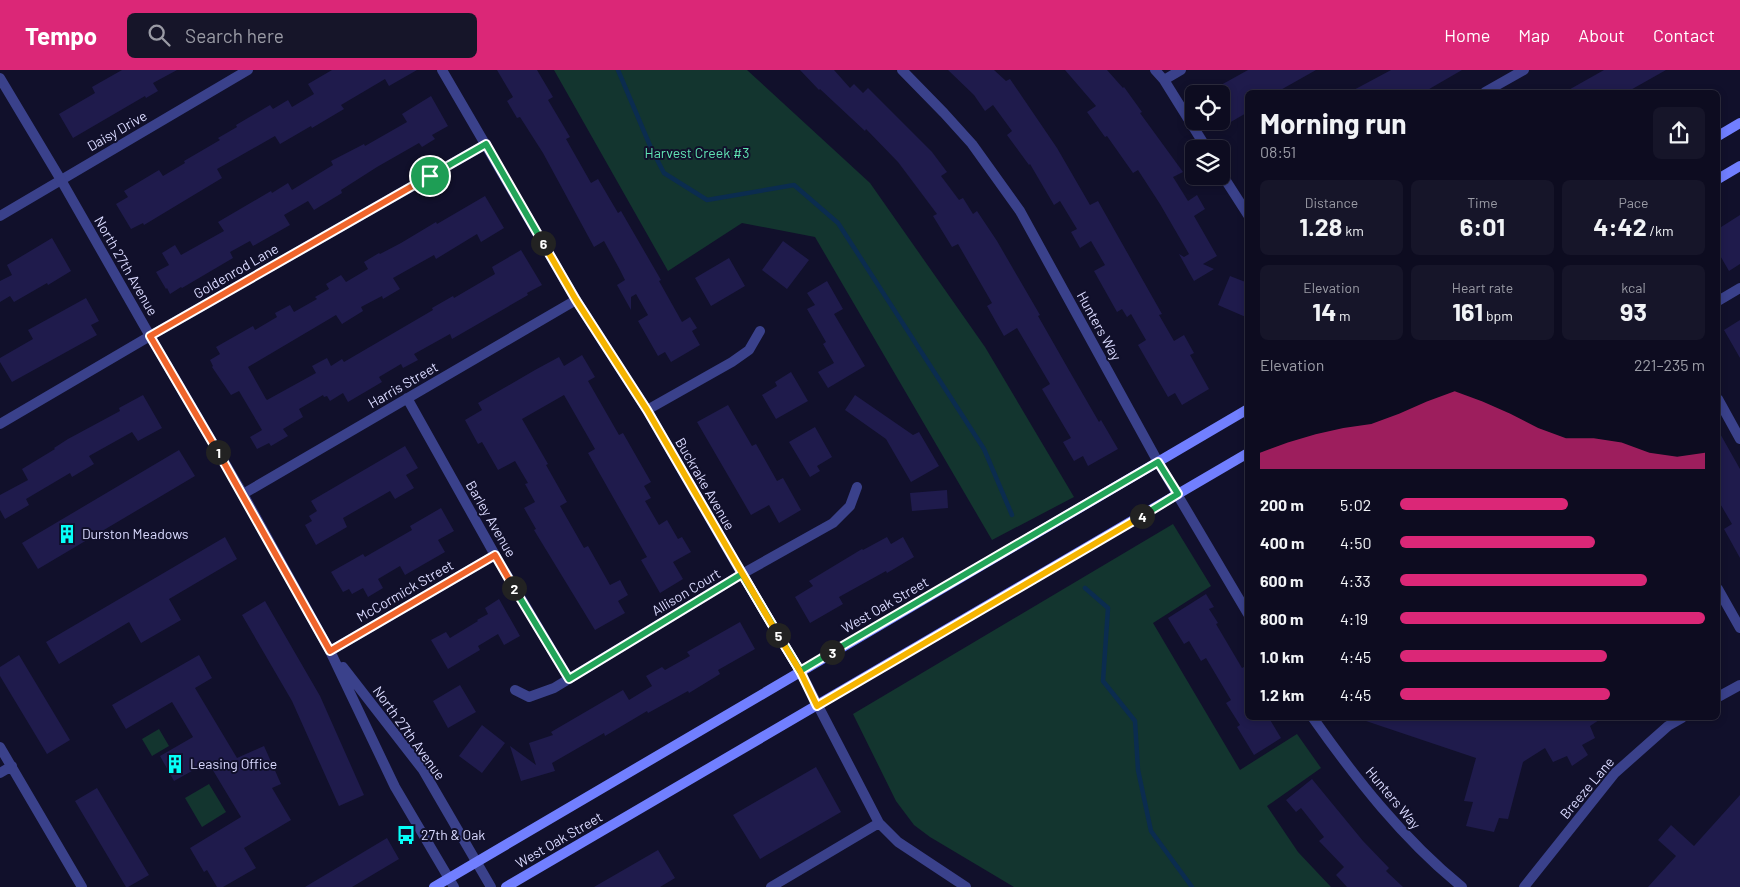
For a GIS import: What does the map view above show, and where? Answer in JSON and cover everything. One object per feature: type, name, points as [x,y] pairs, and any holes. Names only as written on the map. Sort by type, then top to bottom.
[{"type":"main road","points":[[1720,135],[1740,124]]},
{"type":"main road","points":[[1720,179],[1740,166]]},
{"type":"main road","name":"West Oak Street","points":[[434,887],[451,882],[477,861],[1245,411]]},
{"type":"main road","name":"West Oak Street","points":[[506,887],[1245,455]]},
{"type":"street","name":"Daisy Drive","points":[[0,216],[248,70]]},
{"type":"street","name":"Buckrake Avenue","points":[[442,70],[576,300],[647,410],[800,671],[880,823],[898,842],[966,887]]},
{"type":"street","name":"Hunters Way","points":[[902,70],[972,144],[1020,211],[1158,462],[1245,609]]},
{"type":"street","points":[[1155,70],[1164,80],[1201,140]]},
{"type":"street","points":[[1164,80],[1180,70]]},
{"type":"street","points":[[1489,90],[1524,70]]},
{"type":"street","name":"North 27th Avenue","points":[[0,78],[243,494],[330,651],[395,787],[451,882]]},
{"type":"street","name":"Goldenrod Lane","points":[[0,424],[486,144]]},
{"type":"street","points":[[1229,185],[1245,210]]},
{"type":"street","points":[[1720,300],[1740,288]]},
{"type":"street","name":"Harris Street","points":[[243,494],[576,300]]},
{"type":"street","points":[[647,410],[732,362],[749,350],[760,331]]},
{"type":"street","name":"Barley Avenue","points":[[407,398],[495,555],[569,679]]},
{"type":"street","points":[[1720,403],[1740,439]]},
{"type":"street","name":"Allison Court","points":[[515,690],[529,697],[546,692],[742,574],[833,523],[850,506],[857,487]]},
{"type":"street","name":"McCormick Street","points":[[330,651],[495,555]]},
{"type":"street","points":[[1720,593],[1740,628]]},
{"type":"street","name":"North 27th Avenue","points":[[330,651],[423,770],[491,887]]},
{"type":"street","points":[[1720,696],[1740,685]]},
{"type":"street","name":"Hunters Way","points":[[1315,720],[1383,811],[1439,868],[1462,887]]},
{"type":"street","name":"Breeze Lane","points":[[1524,887],[1616,773],[1668,726],[1678,720]]},
{"type":"street","points":[[0,747],[82,887]]},
{"type":"street","points":[[0,773],[12,766]]},
{"type":"street","points":[[771,887],[880,823]]},
{"type":"green space","name":"Harvest Creek #3","points":[[554,70],[747,70],[870,183],[985,347],[1074,497],[992,540],[815,237],[742,223],[668,271]]},
{"type":"green space","points":[[1173,524],[1211,586],[1153,623],[1240,770],[1297,734],[1321,768],[1267,806],[1298,852],[1331,887],[1014,887],[930,837],[914,825],[896,801],[853,714]]},
{"type":"green space","points":[[159,729],[169,746],[152,756],[142,739]]},
{"type":"green space","points":[[209,784],[226,812],[202,827],[185,798]]},
{"type":"building","points":[[122,70],[177,70],[153,83],[158,91],[146,98],[145,96],[73,138],[59,114],[95,93],[92,87]]},
{"type":"building","points":[[332,70],[417,70],[389,86],[385,79],[341,105],[344,109],[280,144],[275,136],[217,169],[222,178],[144,225],[143,223],[131,229],[116,204],[128,197],[124,191],[159,170],[163,176],[220,140],[218,138],[237,127],[236,125],[270,105],[273,109],[288,100],[292,107],[314,94],[308,84]]},
{"type":"building","points":[[497,70],[537,70],[553,97],[548,100],[570,137],[566,139],[591,183],[598,179],[618,213],[621,211],[661,280],[659,281],[682,322],[690,317],[697,328],[692,331],[700,345],[671,362],[665,352],[658,356],[638,321],[648,315],[636,294],[631,297],[631,310],[617,285],[625,280],[604,241],[594,247],[543,153],[520,117],[517,118],[507,101],[513,97]]},
{"type":"building","points":[[800,70],[834,70],[850,88],[854,84],[863,93],[868,88],[932,152],[947,172],[941,176],[959,200],[963,198],[973,214],[977,211],[997,241],[1099,422],[1101,420],[1118,449],[1088,466],[1083,456],[1074,461],[1063,442],[1071,438],[1042,389],[1050,384],[1017,328],[1004,336],[987,306],[992,303],[958,244],[952,247],[933,216],[937,214],[898,162],[866,129],[865,131],[819,90]]},
{"type":"building","points":[[948,70],[994,70],[1006,81],[1010,79],[1057,148],[1090,205],[1098,201],[1162,314],[1159,315],[1174,341],[1184,335],[1194,353],[1190,355],[1209,389],[1182,405],[1175,393],[1168,397],[1138,345],[1146,340],[1131,314],[1127,317],[1122,309],[1117,312],[1094,271],[1105,265],[1091,241],[1080,248],[1071,232],[1077,229],[1060,201],[1054,205],[1030,164],[1007,135],[1012,131],[993,105],[985,111],[974,95]]},
{"type":"building","points":[[1065,70],[1107,70],[1124,87],[1142,112],[1140,113],[1183,172],[1173,177],[1188,201],[1197,195],[1205,209],[1194,216],[1217,256],[1203,264],[1214,269],[1194,281],[1179,254],[1184,257],[1189,254],[1160,204],[1138,170],[1133,173],[1107,136],[1105,137],[1087,112],[1096,106]]},
{"type":"building","points":[[1248,70],[1316,70],[1281,90],[1245,90],[1245,114],[1230,122],[1230,85],[1221,85]]},
{"type":"building","points":[[1391,70],[1462,70],[1427,90],[1354,90]]},
{"type":"building","points":[[1604,70],[1666,70],[1631,90],[1569,90]]},
{"type":"building","points":[[431,96],[448,126],[432,135],[435,139],[422,147],[419,143],[377,167],[341,190],[342,193],[314,210],[308,201],[284,215],[290,225],[253,246],[250,241],[230,252],[233,258],[182,288],[170,294],[166,289],[156,272],[169,265],[162,253],[175,245],[181,255],[224,231],[218,222],[288,183],[292,190],[333,165],[331,161],[364,144],[365,146],[407,122],[402,114]]},
{"type":"building","points":[[485,196],[504,228],[481,242],[477,234],[436,259],[434,255],[393,278],[400,289],[383,299],[382,296],[361,307],[363,311],[342,324],[336,315],[248,367],[266,399],[316,373],[312,366],[327,358],[331,366],[342,359],[344,362],[433,310],[432,308],[453,296],[454,298],[495,274],[492,267],[521,250],[542,285],[452,339],[450,334],[414,354],[418,360],[403,368],[401,364],[379,377],[382,382],[348,402],[343,393],[330,401],[327,396],[324,397],[323,395],[299,409],[303,417],[283,429],[288,436],[271,446],[269,443],[257,449],[250,437],[262,430],[239,391],[231,395],[212,367],[210,360],[220,354],[216,347],[253,326],[255,330],[277,317],[275,313],[290,305],[294,312],[317,299],[315,297],[329,289],[326,284],[341,275],[346,282],[368,269],[364,262],[436,222],[437,224]]},
{"type":"building","points":[[1740,215],[1740,264],[1729,271],[1720,255],[1720,228]]},
{"type":"building","points":[[52,238],[71,271],[14,302],[10,296],[0,302],[0,281],[12,275],[7,265]]},
{"type":"building","points":[[783,241],[809,260],[787,289],[762,270]]},
{"type":"building","points":[[729,258],[745,286],[711,306],[695,278]]},
{"type":"building","points":[[1230,276],[1245,282],[1245,317],[1218,305]]},
{"type":"building","points":[[827,281],[843,309],[834,314],[865,366],[828,388],[818,372],[834,363],[823,344],[826,342],[807,309],[815,305],[807,293]]},
{"type":"building","points":[[86,298],[99,321],[91,325],[97,335],[12,382],[0,362],[0,358],[33,339],[28,330]]},
{"type":"building","points":[[1740,320],[1740,358],[1724,330]]},
{"type":"building","points":[[582,355],[595,377],[588,381],[619,435],[623,433],[651,482],[644,486],[651,498],[645,501],[659,525],[667,520],[678,539],[682,537],[691,552],[673,562],[683,579],[660,593],[641,560],[647,557],[588,453],[595,449],[564,395],[522,419],[567,502],[560,506],[584,548],[588,546],[610,585],[620,580],[628,595],[618,601],[625,613],[595,630],[534,530],[536,529],[524,508],[535,502],[525,484],[528,483],[515,461],[498,470],[482,442],[478,444],[465,420],[482,410],[478,403],[535,370],[559,357],[564,366]]},
{"type":"building","points":[[791,372],[808,401],[776,419],[762,395],[777,386],[775,382]]},
{"type":"building","points":[[143,395],[162,428],[138,441],[132,432],[89,456],[94,464],[72,477],[70,473],[26,499],[29,505],[5,519],[0,510],[0,495],[28,480],[22,469],[68,439],[120,411],[119,408]]},
{"type":"building","points":[[855,395],[913,435],[919,432],[939,466],[911,482],[886,439],[845,410]]},
{"type":"building","points":[[728,405],[752,446],[756,444],[777,481],[783,478],[801,510],[779,523],[769,505],[751,515],[697,422]]},
{"type":"building","points":[[815,427],[832,457],[817,466],[820,471],[810,477],[789,442]]},
{"type":"building","points":[[1720,434],[1740,469],[1740,558],[1724,529],[1732,524],[1720,503]]},
{"type":"building","points":[[405,446],[418,468],[406,475],[414,488],[395,499],[390,491],[343,518],[347,527],[316,545],[305,525],[312,521],[309,516],[317,511],[311,501]]},
{"type":"building","points":[[179,450],[195,476],[38,569],[22,543]]},
{"type":"building","points":[[947,490],[948,508],[912,511],[910,493]]},
{"type":"building","points":[[441,508],[454,531],[438,540],[445,552],[405,575],[400,566],[378,579],[383,588],[368,597],[363,588],[352,594],[349,589],[343,592],[331,572],[363,554],[365,557],[412,530],[410,526]]},
{"type":"building","points":[[225,537],[237,559],[169,599],[181,620],[141,643],[129,622],[59,664],[46,642]]},
{"type":"building","points":[[887,537],[891,544],[903,537],[914,557],[839,597],[843,604],[810,623],[795,597],[813,586],[809,581],[862,549]]},
{"type":"building","points":[[1206,594],[1214,607],[1209,609],[1218,623],[1216,624],[1242,668],[1245,666],[1245,720],[1270,720],[1281,738],[1254,755],[1237,727],[1240,725],[1226,703],[1231,700],[1206,658],[1201,661],[1189,641],[1184,644],[1168,618]]},
{"type":"building","points":[[499,599],[520,636],[504,645],[498,634],[478,646],[480,650],[448,669],[431,640],[446,632],[450,638],[488,614],[485,608]]},
{"type":"building","points":[[265,601],[320,696],[364,795],[339,806],[292,701],[242,615]]},
{"type":"building","points":[[740,622],[755,649],[718,670],[720,674],[689,693],[688,691],[648,713],[647,711],[605,736],[604,733],[552,763],[555,771],[521,781],[510,746],[536,765],[529,743],[553,735],[551,732],[623,690],[629,700],[652,686],[646,676],[662,667],[665,670],[690,656],[687,652]]},
{"type":"building","points":[[19,655],[70,740],[47,754],[0,676],[0,667]]},
{"type":"building","points":[[199,655],[212,678],[195,688],[237,758],[264,746],[281,784],[272,788],[291,820],[244,848],[256,868],[223,887],[217,887],[207,870],[204,872],[190,848],[241,817],[208,762],[174,781],[160,756],[193,737],[172,702],[126,729],[112,705]]},
{"type":"building","points":[[460,685],[476,712],[448,728],[433,701]]},
{"type":"building","points":[[1363,720],[1599,720],[1590,726],[1595,738],[1582,745],[1588,755],[1572,766],[1567,756],[1553,762],[1545,748],[1523,762],[1508,819],[1499,818],[1494,832],[1466,826],[1473,802],[1464,801],[1476,758]]},
{"type":"building","points":[[482,725],[505,743],[482,773],[459,756]]},
{"type":"building","points":[[816,767],[841,812],[760,859],[733,815]]},
{"type":"building","points":[[1312,779],[1363,841],[1389,868],[1386,871],[1403,887],[1347,887],[1336,875],[1344,867],[1319,841],[1324,837],[1301,808],[1296,812],[1286,800]]},
{"type":"building","points":[[97,788],[149,875],[128,887],[126,887],[75,801]]},
{"type":"building","points":[[1740,795],[1740,887],[1648,887],[1676,856],[1658,840],[1671,825],[1694,846]]},
{"type":"building","points":[[387,838],[399,859],[352,887],[305,887]]},
{"type":"building","points":[[658,850],[675,878],[660,887],[594,887]]},
{"type":"waterway","points":[[618,70],[651,148],[664,173],[707,200],[794,185],[838,223],[984,449],[1012,515]]},
{"type":"waterway","points":[[1085,588],[1108,608],[1103,681],[1135,721],[1138,770],[1151,831],[1192,887]]},
{"type":"place","name":"Durston Meadows","points":[[67,534]]},
{"type":"place","name":"Leasing Office","points":[[175,764]]},
{"type":"place","name":"27th & Oak","points":[[406,835]]},
{"type":"route","points":[[430,176],[150,336],[243,494],[330,651],[495,555],[569,679],[742,574],[800,671],[1145,468],[1158,462],[1178,494],[817,706],[800,671],[647,410],[576,300],[486,144],[430,176]]}]
